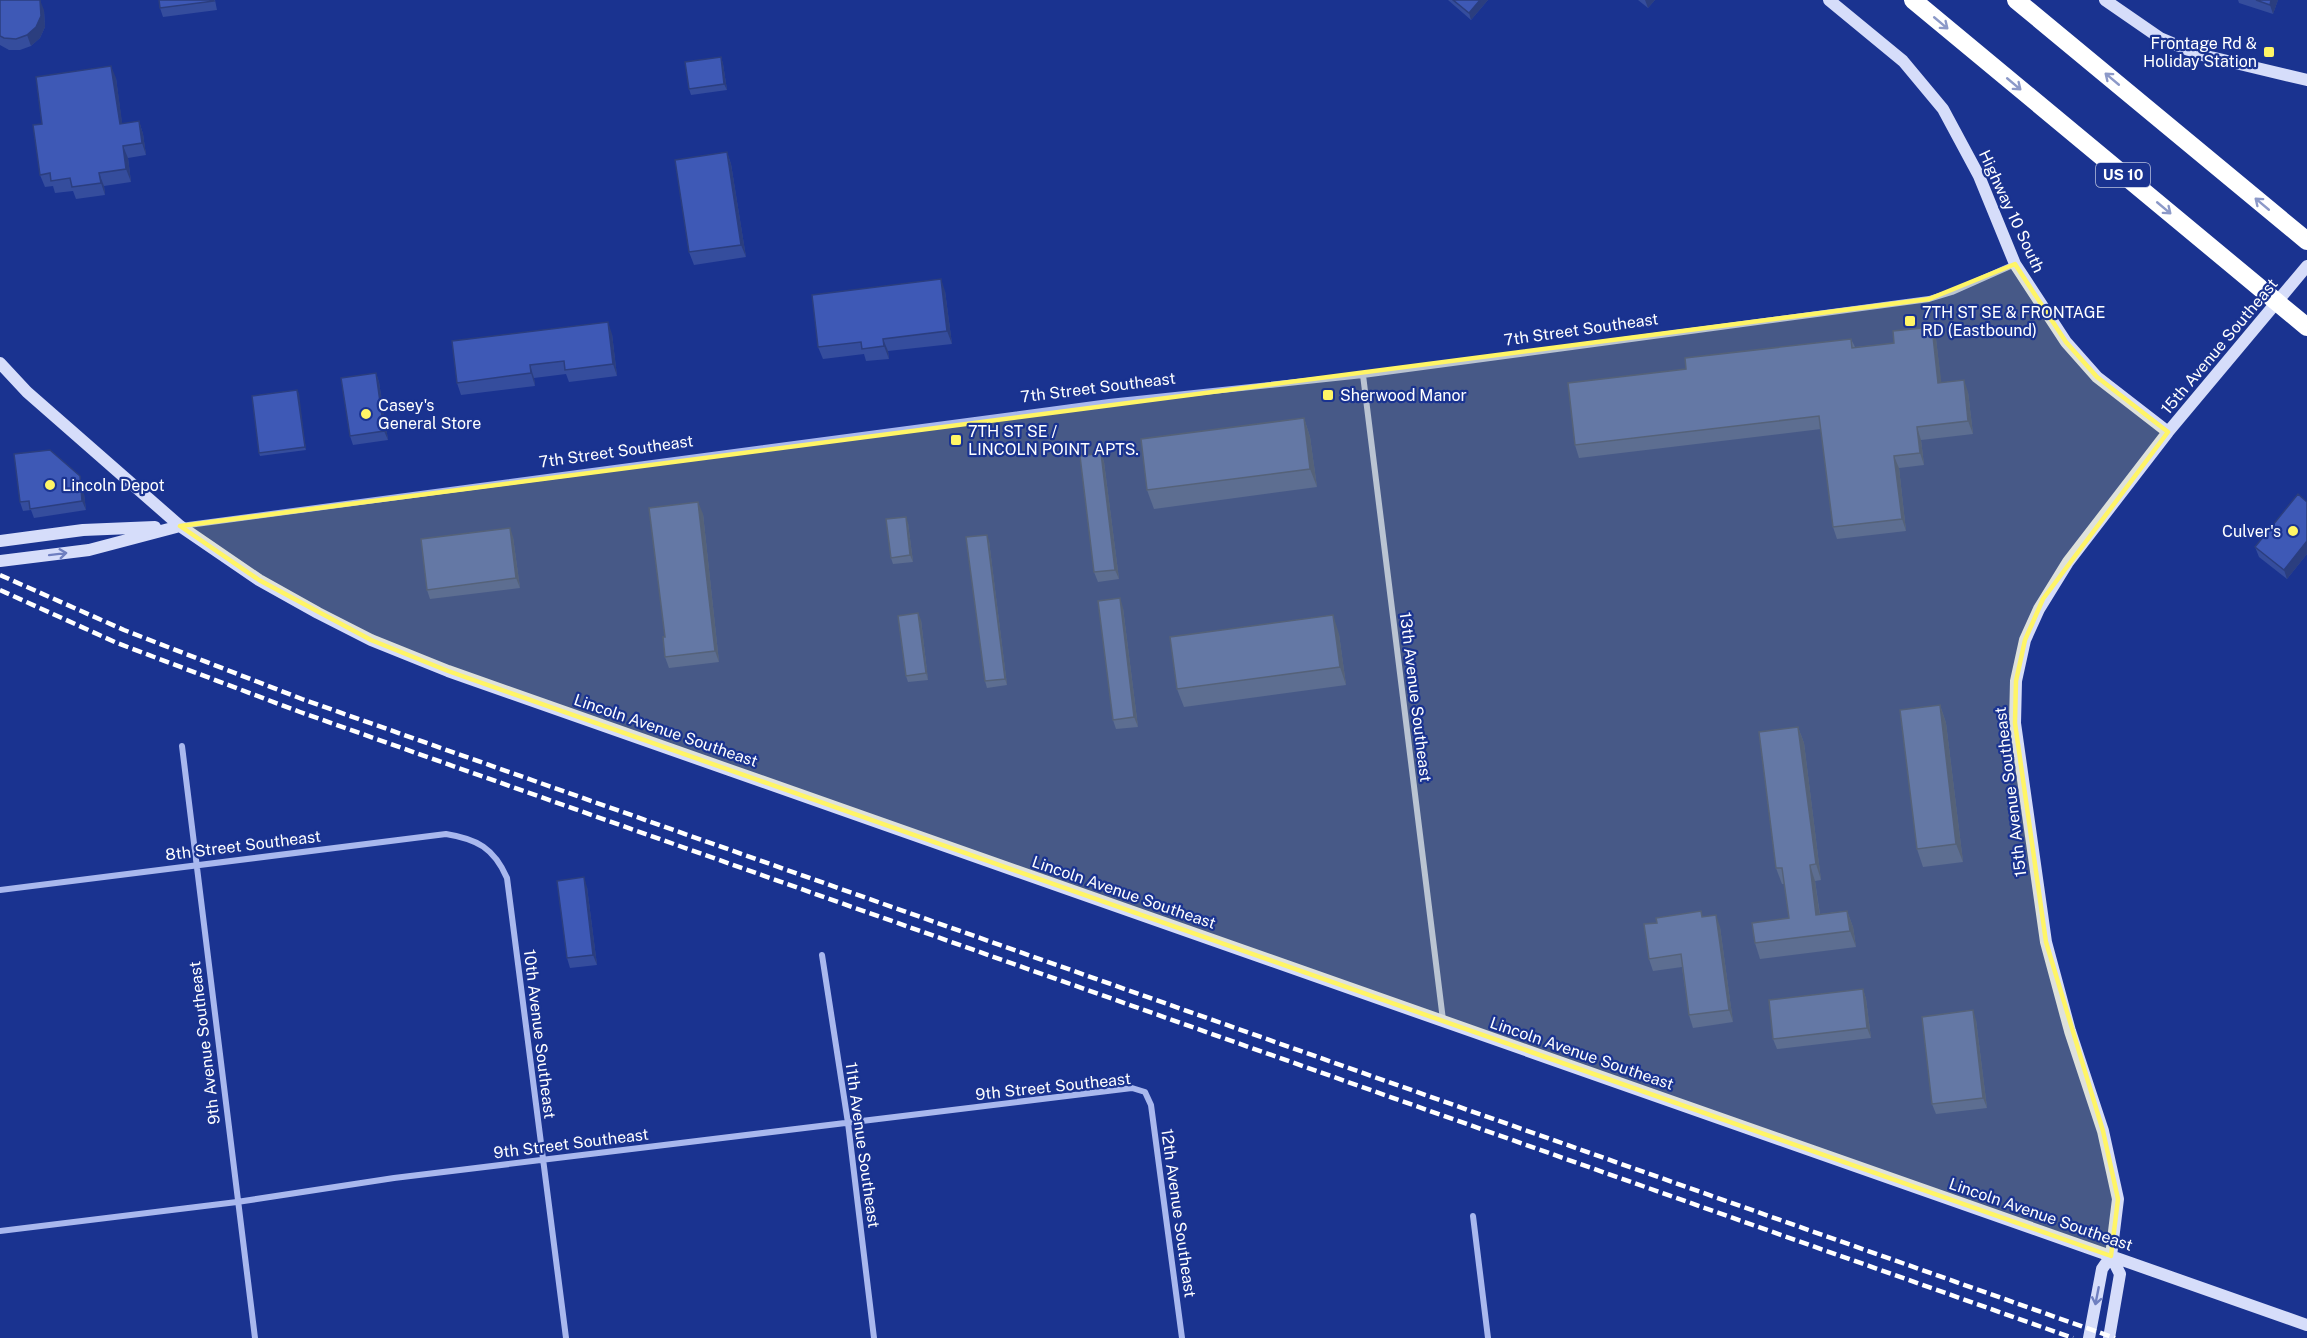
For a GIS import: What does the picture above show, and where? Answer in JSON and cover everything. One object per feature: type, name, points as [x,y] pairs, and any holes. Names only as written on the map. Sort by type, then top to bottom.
[{"type":"highway","name":"US 10","points":[[1913,0],[2307,327]]},
{"type":"highway","points":[[2016,0],[2307,241]]},
{"type":"street","name":"Highway 10 South","points":[[1829,0],[1903,61],[1943,109],[1979,176],[2015,264],[2066,342],[2097,377],[2168,432]]},
{"type":"street","points":[[2104,0],[2160,38],[2198,54],[2307,80]]},
{"type":"street","name":"7th Street Southeast","points":[[0,541],[83,530],[180,526],[1109,402],[1363,375],[1929,299],[1952,292],[2015,264]]},
{"type":"street","name":"15th Avenue Southeast","points":[[2089,1338],[2102,1269],[2112,1256],[2118,1199],[2103,1131],[2070,1031],[2046,942],[2015,723],[2016,681],[2025,640],[2043,599],[2168,432],[2307,266]]},
{"type":"street","name":"Lincoln Avenue Southeast","points":[[0,363],[27,392],[180,526],[259,580],[371,640],[448,671],[2307,1324]]},
{"type":"street","name":"13th Avenue Southeast","points":[[1363,375],[1443,1022]]},
{"type":"street","name":"7th Street Southeast","points":[[0,561],[89,550],[180,526]]},
{"type":"street","name":"9th Avenue Southeast","points":[[182,746],[255,1338]]},
{"type":"street","name":"8th Street Southeast","points":[[0,890],[446,834],[468,837],[486,848]]},
{"type":"street","name":"10th Avenue Southeast","points":[[486,848],[499,860],[507,878],[566,1338]]},
{"type":"street","name":"11th Avenue Southeast","points":[[822,955],[848,1123],[874,1338]]},
{"type":"street","name":"9th Street Southeast","points":[[0,1231],[237,1202],[394,1178],[1132,1088],[1145,1092]]},
{"type":"street","name":"12th Avenue Southeast","points":[[1145,1092],[1150,1105],[1182,1338]]},
{"type":"street","points":[[1473,1216],[1488,1338]]},
{"type":"street","name":"15th Avenue Southeast","points":[[2109,1338],[2121,1274],[2112,1256]]},
{"type":"highlighted area","points":[[2015,264],[2066,342],[2097,377],[2168,432],[2043,599],[2025,640],[2016,681],[2015,723],[2046,942],[2103,1131],[2118,1199],[2111,1256],[448,671],[371,640],[259,580],[180,526],[1929,299]]},
{"type":"building","points":[[0,0],[40,0],[41,16],[36,27],[27,35],[16,39],[0,36]]},
{"type":"building","points":[[159,0],[213,0],[214,1],[160,8]]},
{"type":"building","points":[[1453,0],[1480,0],[1469,13]]},
{"type":"building","points":[[2256,0],[2271,0],[2270,5]]},
{"type":"building","points":[[721,57],[724,84],[689,89],[685,62]]},
{"type":"building","points":[[111,66],[120,124],[139,121],[142,143],[123,146],[126,169],[99,173],[101,183],[72,187],[70,178],[51,181],[50,173],[40,175],[33,125],[42,124],[36,77]]},
{"type":"building","points":[[727,152],[741,245],[689,252],[675,160]]},
{"type":"building","points":[[941,279],[947,331],[883,339],[884,346],[862,349],[861,342],[818,347],[812,295]]},
{"type":"building","points":[[608,322],[613,364],[565,370],[564,361],[530,365],[531,373],[457,383],[452,341]]},
{"type":"building","points":[[1932,327],[1938,383],[1964,380],[1968,421],[1917,427],[1920,453],[1894,456],[1902,519],[1833,527],[1819,416],[1575,445],[1568,383],[1686,369],[1685,358],[1851,339],[1852,348],[1894,343],[1893,331]]},
{"type":"building","name":"Casey's General Store","points":[[376,373],[384,431],[350,436],[341,378]]},
{"type":"building","points":[[297,390],[305,447],[259,453],[252,396]]},
{"type":"building","points":[[1304,418],[1310,469],[1147,490],[1141,439]]},
{"type":"building","points":[[50,450],[80,476],[82,501],[30,509],[29,501],[20,502],[14,454]]},
{"type":"building","points":[[1101,453],[1115,570],[1094,572],[1080,456]]},
{"type":"building","name":"Culver's","points":[[2298,494],[2307,502],[2307,541],[2284,570],[2255,547]]},
{"type":"building","points":[[698,502],[715,651],[665,657],[663,637],[665,637],[649,508]]},
{"type":"building","points":[[906,517],[910,555],[891,558],[886,519]]},
{"type":"building","points":[[510,528],[516,578],[427,590],[421,539]]},
{"type":"building","points":[[987,535],[1005,679],[985,681],[966,537]]},
{"type":"building","points":[[1120,598],[1134,717],[1113,720],[1098,601]]},
{"type":"building","points":[[918,613],[926,673],[906,676],[898,616]]},
{"type":"building","points":[[1333,615],[1340,667],[1177,689],[1170,637]]},
{"type":"building","points":[[1940,705],[1956,844],[1917,849],[1900,710]]},
{"type":"building","points":[[1798,727],[1816,864],[1810,865],[1816,915],[1847,911],[1850,931],[1755,943],[1752,923],[1789,918],[1782,868],[1776,868],[1759,732]]},
{"type":"building","points":[[584,877],[593,955],[567,958],[557,881]]},
{"type":"building","points":[[1701,911],[1702,917],[1716,915],[1729,1010],[1689,1015],[1681,954],[1649,959],[1644,924],[1657,923],[1656,918]]},
{"type":"building","points":[[1863,989],[1867,1028],[1773,1039],[1769,1000]]},
{"type":"building","points":[[1973,1010],[1983,1098],[1932,1104],[1922,1017]]},
{"type":"railway","points":[[0,575],[124,630],[302,699],[2115,1338]]},
{"type":"railway","points":[[0,590],[117,643],[300,712],[2073,1338]]},
{"type":"place","name":"Frontage Rd & Holiday Station","points":[[2269,52]]},
{"type":"place","name":"7TH ST SE & FRONTAGE RD (Eastbound)","points":[[1910,321]]},
{"type":"place","name":"Sherwood Manor","points":[[1328,395]]},
{"type":"place","name":"Casey's General Store","points":[[366,414]]},
{"type":"place","name":"7TH ST SE / LINCOLN POINT APTS.","points":[[956,440]]},
{"type":"place","name":"Lincoln Depot","points":[[50,485]]},
{"type":"place","name":"Culver's","points":[[2293,531]]}]
